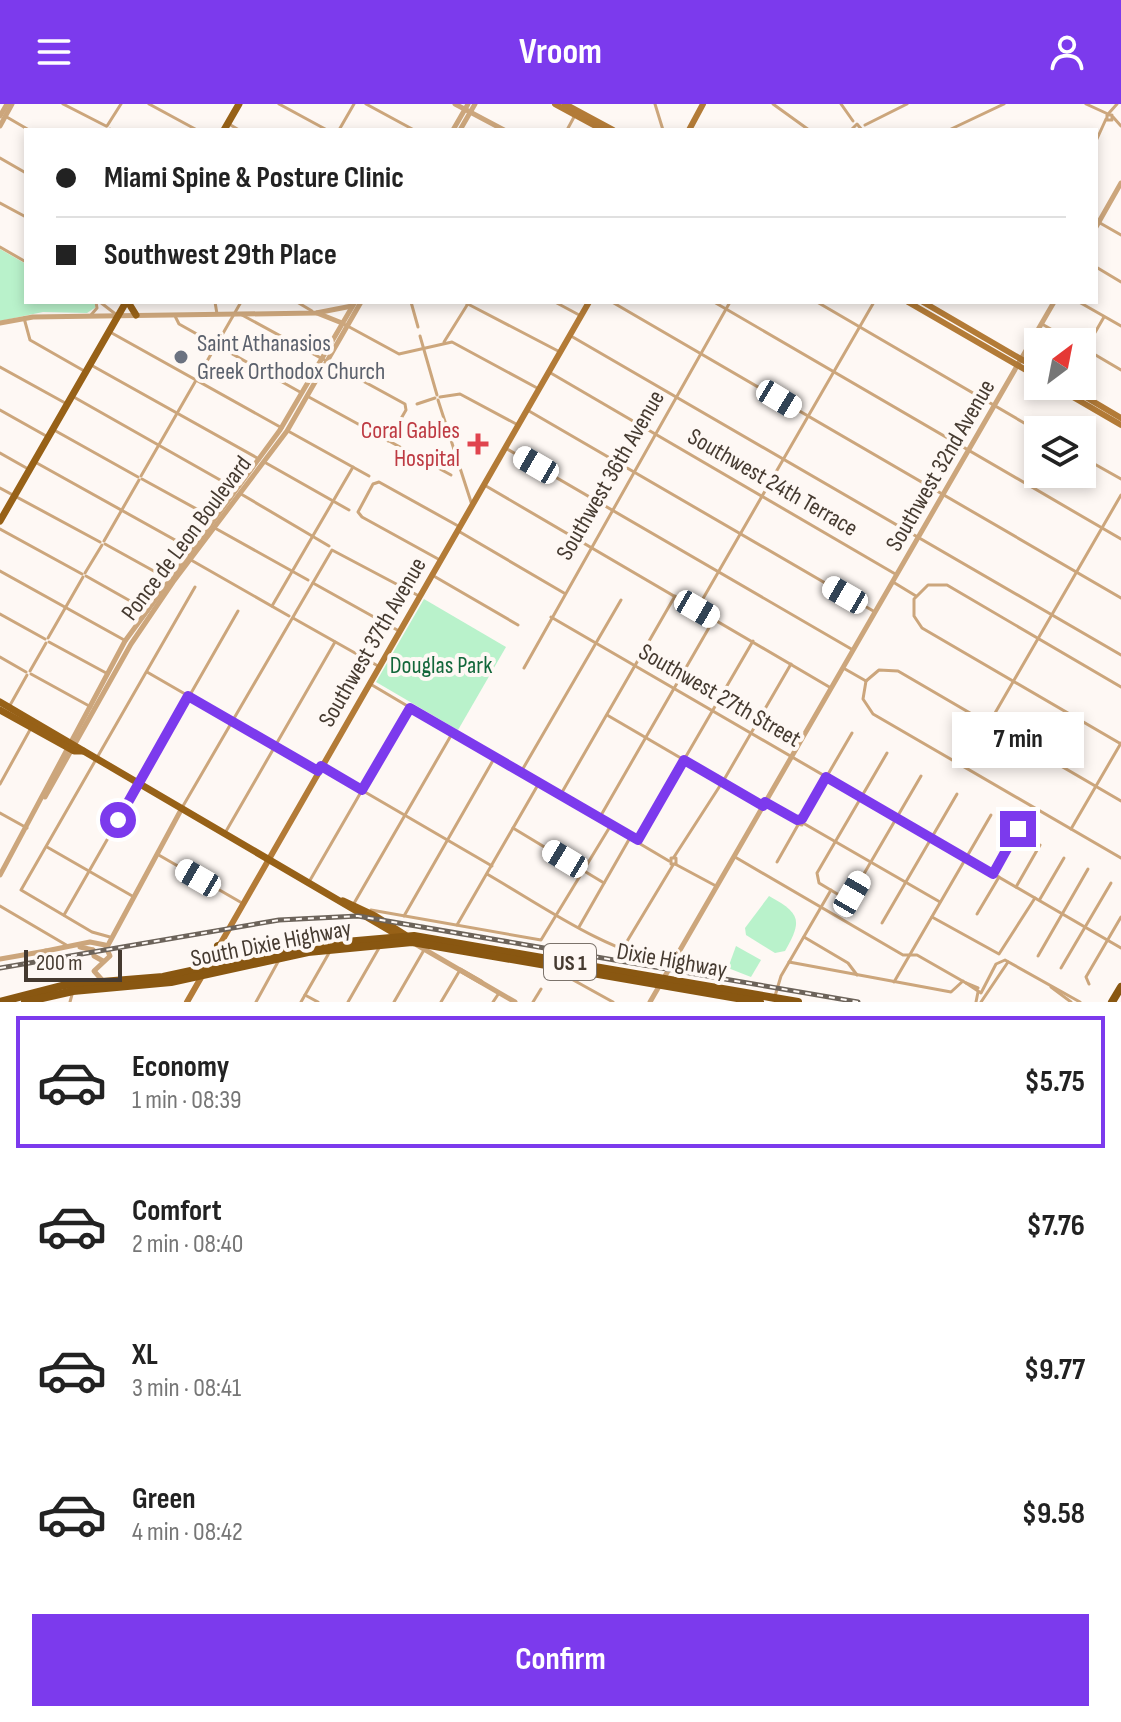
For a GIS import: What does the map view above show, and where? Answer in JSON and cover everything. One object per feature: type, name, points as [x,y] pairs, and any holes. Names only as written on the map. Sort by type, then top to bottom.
[{"type":"highway","name":"Dixie Highway","points":[[405,938],[432,937],[662,981],[798,1002]]},
{"type":"highway","name":"South Dixie Highway","points":[[332,946],[381,944],[405,938]]},
{"type":"highway","name":"South Dixie Highway","points":[[0,1002],[54,987],[204,971],[232,961],[405,938],[545,964],[565,971],[662,981],[760,1002]]},
{"type":"highway","points":[[218,946],[221,954],[232,961]]},
{"type":"highway","points":[[440,958],[443,946]]},
{"type":"highway","name":"South Dixie Highway","points":[[25,1002],[73,991],[154,985],[282,953]]},
{"type":"highway","points":[[1112,1002],[1121,987]]},
{"type":"main road","points":[[226,127],[239,104]]},
{"type":"main road","points":[[555,104],[609,128]]},
{"type":"main road","points":[[565,104],[600,128]]},
{"type":"main road","points":[[690,128],[703,104]]},
{"type":"main road","points":[[1,519],[126,304]]},
{"type":"main road","points":[[128,304],[136,315]]},
{"type":"main road","name":"Southwest 37th Avenue","points":[[187,1002],[588,304]]},
{"type":"main road","points":[[925,305],[1024,364]]},
{"type":"main road","points":[[1020,362],[1024,365]]},
{"type":"main road","points":[[1084,400],[1121,425]]},
{"type":"main road","points":[[1088,400],[1121,418]]},
{"type":"main road","points":[[0,702],[31,728],[75,747]]},
{"type":"main road","points":[[4,708],[96,758],[405,938]]},
{"type":"main road","points":[[341,901],[365,910],[405,938]]},
{"type":"street","points":[[0,126],[2,114],[10,104]]},
{"type":"street","points":[[63,104],[108,127],[121,104]]},
{"type":"street","points":[[149,104],[193,128]]},
{"type":"street","points":[[279,104],[323,128]]},
{"type":"street","points":[[340,128],[354,104]]},
{"type":"street","points":[[366,104],[410,128]]},
{"type":"street","points":[[455,104],[468,108],[501,128]]},
{"type":"street","points":[[454,128],[468,108],[475,104]]},
{"type":"street","points":[[568,128],[583,104]]},
{"type":"street","points":[[655,104],[662,128]]},
{"type":"street","points":[[773,104],[806,128]]},
{"type":"street","points":[[841,104],[853,121]]},
{"type":"street","points":[[865,125],[907,104]]},
{"type":"street","points":[[953,128],[1004,104]]},
{"type":"street","points":[[1086,104],[1120,125]]},
{"type":"street","points":[[1098,137],[1116,106]]},
{"type":"street","points":[[461,128],[468,108]]},
{"type":"street","points":[[2,114],[26,128]]},
{"type":"street","points":[[0,158],[24,172]]},
{"type":"street","points":[[1098,223],[1120,186]]},
{"type":"street","points":[[0,203],[24,216]]},
{"type":"street","points":[[1098,225],[1121,235]]},
{"type":"street","points":[[0,247],[24,261]]},
{"type":"street","points":[[1098,268],[1121,282]]},
{"type":"street","points":[[91,315],[97,310],[98,304]]},
{"type":"street","points":[[101,304],[118,316]]},
{"type":"street","points":[[215,304],[217,314]]},
{"type":"street","points":[[4,708],[28,673],[240,304]]},
{"type":"street","points":[[300,304],[398,354],[424,349],[448,339],[469,304],[560,352]]},
{"type":"street","points":[[0,323],[24,318],[91,315],[316,313],[354,304]]},
{"type":"street","name":"Ponce de Leon Boulevard","points":[[0,876],[75,747],[91,707],[128,642],[170,580],[285,429],[354,304]]},
{"type":"street","name":"Ponce de Leon Boulevard","points":[[344,325],[360,304]]},
{"type":"street","points":[[412,304],[418,327]]},
{"type":"street","points":[[559,304],[581,316]]},
{"type":"street","points":[[615,304],[1121,598]]},
{"type":"street","points":[[717,304],[1121,539]]},
{"type":"street","name":"Southwest 36th Avenue","points":[[524,668],[589,547],[729,304]]},
{"type":"street","points":[[820,304],[1024,423]]},
{"type":"street","points":[[697,609],[873,304]]},
{"type":"street","name":"Southwest 32nd Avenue","points":[[650,1002],[1053,304]]},
{"type":"street","points":[[1082,304],[1121,326]]},
{"type":"street","points":[[260,313],[263,326]]},
{"type":"street","points":[[237,314],[406,406],[388,441]]},
{"type":"street","points":[[102,315],[110,331],[369,476]]},
{"type":"street","points":[[175,315],[177,322],[216,345],[451,475]]},
{"type":"street","points":[[1096,329],[1104,317]]},
{"type":"street","points":[[24,318],[30,340],[177,413],[349,510]]},
{"type":"street","points":[[1042,324],[1049,328]]},
{"type":"street","points":[[570,335],[1121,655]]},
{"type":"street","points":[[420,336],[472,505]]},
{"type":"street","points":[[448,339],[539,389]]},
{"type":"street","points":[[1096,355],[1121,370]]},
{"type":"street","points":[[0,367],[159,445],[331,548],[419,596]]},
{"type":"street","name":"Southwest 24th Terrace","points":[[549,372],[897,575]]},
{"type":"street","points":[[417,404],[459,394],[518,425]]},
{"type":"street","points":[[0,410],[140,478],[308,580]]},
{"type":"street","points":[[527,410],[875,612]]},
{"type":"street","points":[[505,448],[853,650]]},
{"type":"street","points":[[0,453],[122,510],[193,550]]},
{"type":"street","points":[[1096,465],[1121,479]]},
{"type":"street","points":[[272,606],[353,467]]},
{"type":"street","points":[[440,560],[358,512],[376,482],[564,593]]},
{"type":"street","points":[[483,485],[831,688]]},
{"type":"street","points":[[0,488],[170,580]]},
{"type":"street","points":[[964,767],[1121,495]]},
{"type":"street","points":[[0,529],[148,611]]},
{"type":"street","points":[[93,950],[110,937],[134,897],[331,548]]},
{"type":"street","points":[[187,558],[378,666]]},
{"type":"street","points":[[0,571],[128,642]]},
{"type":"street","points":[[432,575],[518,625]]},
{"type":"street","points":[[893,582],[916,596]]},
{"type":"street","points":[[313,583],[399,631]]},
{"type":"street","points":[[1071,829],[1121,743],[921,626],[913,612],[916,596],[930,584],[945,585],[1121,687]]},
{"type":"street","points":[[110,937],[92,932],[21,890],[195,587]]},
{"type":"street","points":[[560,795],[675,596]]},
{"type":"street","points":[[521,772],[621,600]]},
{"type":"street","points":[[64,915],[238,611]]},
{"type":"street","points":[[0,614],[109,674]]},
{"type":"street","name":"Southwest 27th Street","points":[[551,617],[1121,948]]},
{"type":"street","points":[[599,818],[714,619]]},
{"type":"street","points":[[638,840],[753,641]]},
{"type":"street","points":[[225,833],[335,642]]},
{"type":"street","points":[[0,657],[91,707]]},
{"type":"street","points":[[623,948],[791,664]]},
{"type":"street","points":[[843,668],[866,681]]},
{"type":"street","points":[[1121,801],[895,670],[878,670],[866,681],[863,699],[871,712],[1121,858]]},
{"type":"street","points":[[147,672],[275,746],[362,790],[492,866]]},
{"type":"street","points":[[369,683],[716,886]]},
{"type":"street","points":[[309,882],[410,708]]},
{"type":"street","points":[[607,715],[940,902]]},
{"type":"street","points":[[0,784],[31,728]]},
{"type":"street","points":[[353,905],[453,732]]},
{"type":"street","points":[[777,862],[852,733]]},
{"type":"street","points":[[887,753],[816,878],[831,890],[849,898],[921,776]]},
{"type":"street","points":[[404,916],[495,757]]},
{"type":"street","points":[[457,926],[539,783]]},
{"type":"street","points":[[882,923],[957,794]]},
{"type":"street","points":[[0,813],[27,828]]},
{"type":"street","points":[[894,982],[991,815]]},
{"type":"street","points":[[365,910],[542,939],[611,825]]},
{"type":"street","points":[[513,828],[604,883]]},
{"type":"street","points":[[993,874],[1018,829]]},
{"type":"street","points":[[579,927],[631,836]]},
{"type":"street","points":[[1016,887],[1040,845]]},
{"type":"street","points":[[46,846],[134,897]]},
{"type":"street","points":[[157,854],[242,903]]},
{"type":"street","points":[[734,856],[903,955],[910,955],[978,990]]},
{"type":"street","points":[[932,917],[999,954],[1064,858]]},
{"type":"street","points":[[1038,956],[1088,869]]},
{"type":"street","points":[[487,874],[579,927],[643,958],[672,964]]},
{"type":"street","points":[[977,914],[999,877]]},
{"type":"street","points":[[1061,968],[1111,883]]},
{"type":"street","points":[[775,998],[789,962],[831,890]]},
{"type":"street","points":[[0,906],[68,946]]},
{"type":"street","points":[[1089,984],[1085,979],[1121,917]]},
{"type":"street","points":[[103,945],[118,924]]},
{"type":"street","points":[[90,942],[92,932]]},
{"type":"street","points":[[53,936],[53,948]]},
{"type":"street","points":[[804,937],[848,963],[857,975]]},
{"type":"street","points":[[405,938],[515,1002]]},
{"type":"street","points":[[46,951],[90,942],[103,945],[110,956],[94,971],[104,981]]},
{"type":"street","points":[[348,1002],[381,944]]},
{"type":"street","points":[[0,959],[86,946],[93,950]]},
{"type":"street","points":[[301,1002],[332,946]]},
{"type":"street","points":[[394,1002],[424,949]]},
{"type":"street","points":[[93,950],[94,956],[103,961]]},
{"type":"street","points":[[256,1002],[282,953]]},
{"type":"street","points":[[979,1002],[978,990],[1002,961],[1080,1002]]},
{"type":"street","points":[[789,962],[952,992],[964,982]]},
{"type":"street","points":[[979,1002],[1009,962]]},
{"type":"street","points":[[441,1002],[460,970]]},
{"type":"street","points":[[565,971],[613,1002]]},
{"type":"street","points":[[1051,987],[1071,1002]]},
{"type":"street","points":[[533,1002],[541,989]]},
{"type":"street","points":[[70,1002],[73,991]]},
{"type":"street","points":[[493,1002],[499,993]]},
{"type":"street","points":[[305,995],[318,1002]]},
{"type":"green space","points":[[0,249],[24,263],[24,304],[95,304],[96,307],[87,313],[43,312],[0,321]]},
{"type":"green space","name":"Douglas Park","points":[[424,599],[506,647],[458,730],[376,682]]},
{"type":"green space","points":[[769,896],[787,907],[796,924],[785,951],[775,953],[746,935],[745,928]]},
{"type":"green space","points":[[736,946],[761,960],[751,977],[728,968]]},
{"type":"railway","points":[[0,968],[279,920],[358,916],[858,1002]]},
{"type":"place","name":"Saint Athanasios Greek Orthodox Church","points":[[181,357]]},
{"type":"place","name":"Coral Gables Hospital","points":[[478,444]]},
{"type":"route","points":[[118,820],[188,696],[318,771],[321,766],[362,790],[410,708],[638,840],[684,760],[763,806],[765,802],[797,820],[802,819],[826,777],[993,874],[1018,829]]}]
